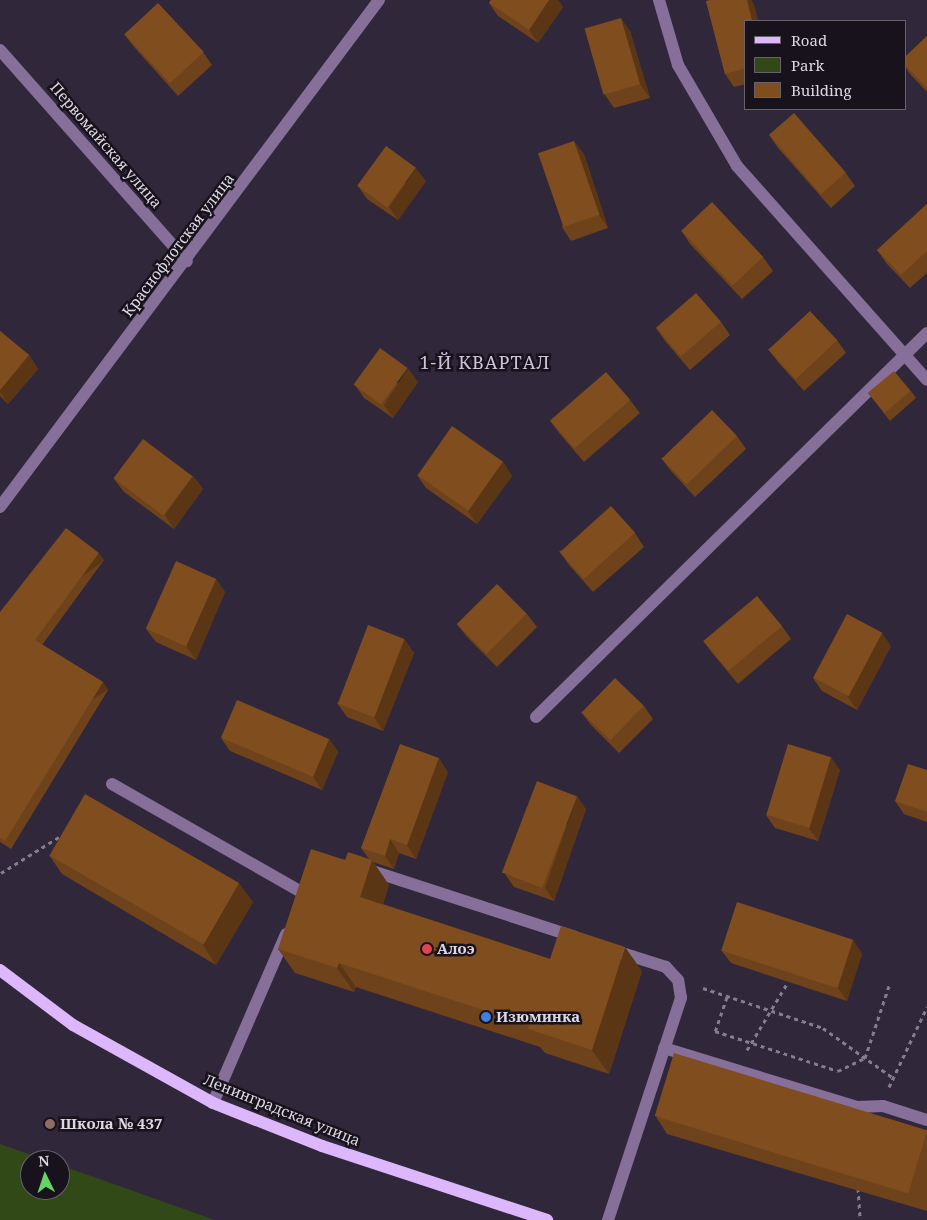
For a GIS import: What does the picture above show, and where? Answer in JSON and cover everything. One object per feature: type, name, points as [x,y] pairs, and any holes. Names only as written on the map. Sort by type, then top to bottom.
[{"type":"main road","name":"Ленинградская улица","points":[[0,970],[73,1025],[213,1103],[322,1146],[548,1220]]},
{"type":"street","name":"Краснофлотская улица","points":[[0,507],[187,261],[379,0]]},
{"type":"street","points":[[659,0],[678,65],[737,166],[927,380]]},
{"type":"street","name":"Первомайская улица","points":[[0,50],[187,261]]},
{"type":"street","points":[[536,717],[927,333]]},
{"type":"street","points":[[112,784],[301,898],[310,878]]},
{"type":"street","points":[[350,863],[666,968],[678,980],[681,998],[608,1220]]},
{"type":"street","points":[[213,1103],[291,921]]},
{"type":"street","points":[[664,1048],[856,1107],[883,1106],[927,1120]]},
{"type":"path","points":[[1,873],[69,828]]},
{"type":"path","points":[[678,980],[823,1028],[892,1077]]},
{"type":"path","points":[[735,1070],[788,982]]},
{"type":"path","points":[[727,997],[716,1031],[838,1072],[865,1058],[890,983]]},
{"type":"path","points":[[883,1106],[892,1077],[927,1007]]},
{"type":"path","points":[[860,1180],[860,1220]]},
{"type":"green space","points":[[0,1144],[20,1151],[20,1200],[70,1200],[70,1169],[215,1220],[0,1220]]},
{"type":"building","points":[[491,0],[549,0],[529,30],[489,3]]},
{"type":"building","points":[[747,0],[752,20],[744,20],[744,69],[725,74],[706,1]]},
{"type":"building","points":[[158,3],[204,52],[170,83],[124,34]]},
{"type":"building","points":[[621,18],[640,84],[603,95],[584,28]]},
{"type":"building","points":[[927,36],[926,87],[907,67],[907,55]]},
{"type":"building","points":[[794,113],[846,173],[821,194],[769,135]]},
{"type":"building","points":[[574,141],[599,215],[563,227],[538,153]]},
{"type":"building","points":[[386,146],[416,168],[387,207],[357,186]]},
{"type":"building","points":[[712,202],[763,257],[732,285],[681,231]]},
{"type":"building","points":[[927,204],[927,251],[901,275],[877,250]]},
{"type":"building","points":[[696,293],[721,322],[681,356],[656,328]]},
{"type":"building","points":[[810,311],[837,340],[796,379],[768,350]]},
{"type":"building","points":[[0,331],[29,355],[0,390]]},
{"type":"building","points":[[380,348],[408,368],[381,404],[354,384]]},
{"type":"building","points":[[894,371],[911,391],[885,413],[868,393]]},
{"type":"building","points":[[606,372],[630,400],[574,448],[550,421]]},
{"type":"building","points":[[712,410],[737,436],[687,485],[662,459]]},
{"type":"building","points":[[452,426],[503,462],[468,511],[418,475]]},
{"type":"building","points":[[143,439],[193,476],[163,515],[114,478]]},
{"type":"building","points":[[611,506],[635,533],[584,579],[560,552]]},
{"type":"building","points":[[66,528],[99,553],[35,640],[103,682],[5,841],[0,838],[0,612]]},
{"type":"building","points":[[176,561],[216,579],[186,646],[146,629]]},
{"type":"building","points":[[497,584],[527,614],[486,654],[457,624]]},
{"type":"building","points":[[757,596],[782,626],[728,671],[703,641]]},
{"type":"building","points":[[847,614],[882,633],[849,696],[813,678]]},
{"type":"building","points":[[368,625],[404,639],[374,717],[338,703]]},
{"type":"building","points":[[615,678],[644,706],[610,740],[582,713]]},
{"type":"building","points":[[237,700],[329,739],[313,777],[221,738]]},
{"type":"building","points":[[400,744],[439,758],[407,845],[390,839],[385,856],[361,848]]},
{"type":"building","points":[[788,744],[831,757],[809,828],[766,815]]},
{"type":"building","points":[[908,764],[927,770],[927,812],[895,801]]},
{"type":"building","points":[[537,781],[577,796],[542,888],[502,872]]},
{"type":"building","points":[[85,794],[239,883],[204,944],[50,855]]},
{"type":"building","points":[[311,849],[345,860],[348,852],[372,860],[360,897],[550,959],[561,926],[625,947],[592,1050],[528,1029],[529,1025],[339,963],[337,968],[278,949]]},
{"type":"building","points":[[737,902],[853,940],[837,988],[721,951]]},
{"type":"building","points":[[674,1053],[927,1130],[908,1194],[655,1116]]},
{"type":"place","name":"Алоэ","points":[[427,949]]},
{"type":"place","name":"Изюминка","points":[[486,1017]]},
{"type":"place","name":"Школа № 437","points":[[50,1124]]},
{"type":"district","name":"1-Й КВАРТАЛ","points":[[485,362]]}]
